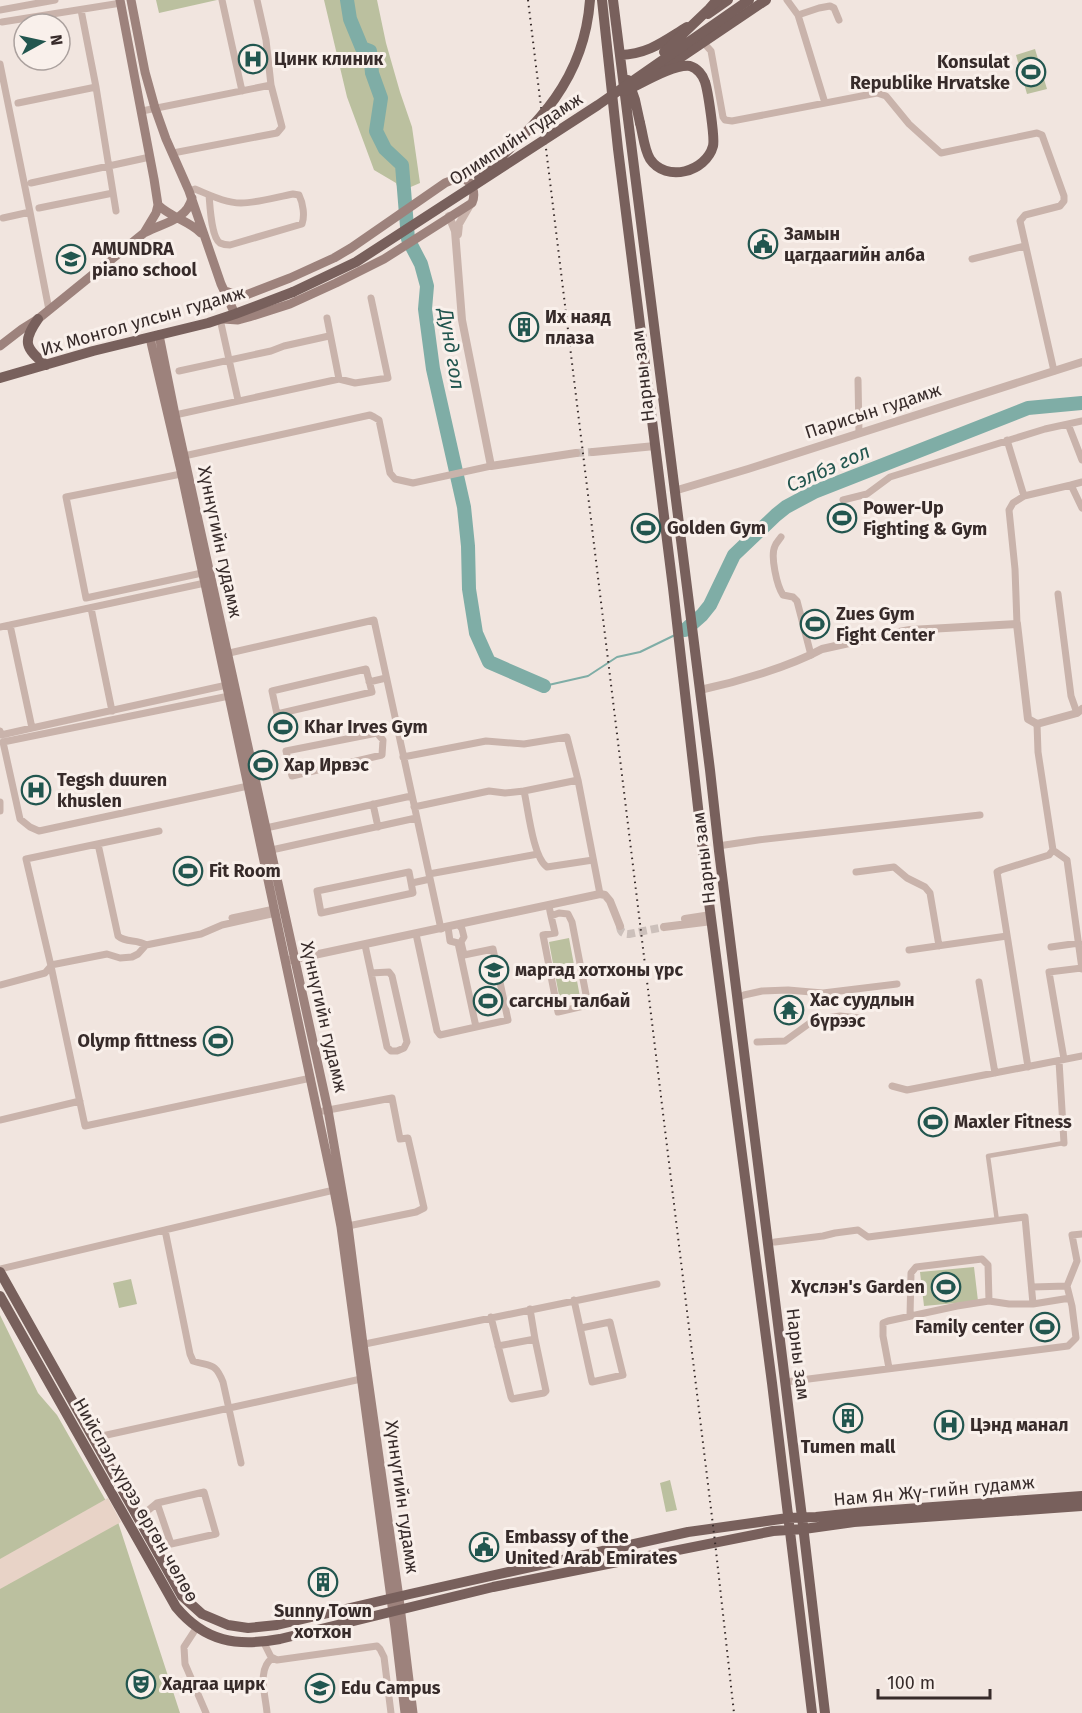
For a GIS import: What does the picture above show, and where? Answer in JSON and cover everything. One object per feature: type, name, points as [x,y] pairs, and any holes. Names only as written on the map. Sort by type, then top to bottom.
[{"type":"main road","points":[[131,0],[145,72],[155,108],[191,194],[235,314]]},
{"type":"main road","points":[[456,197],[520,139],[561,91],[573,69],[582,42],[590,0]]},
{"type":"main road","name":"Нарны зам","points":[[602,0],[639,326],[812,1713]]},
{"type":"main road","name":"Нарны зам","points":[[613,0],[620,58],[628,93],[631,147],[696,656],[825,1713]]},
{"type":"main road","points":[[618,42],[620,0]]},
{"type":"main road","points":[[641,74],[709,9],[724,0]]},
{"type":"main road","points":[[724,0],[730,18],[738,18]]},
{"type":"main road","points":[[620,58],[649,50],[707,15],[724,0]]},
{"type":"main road","name":"Олимпийн гудамж","points":[[293,292],[356,262],[598,105],[749,0]]},
{"type":"main road","points":[[598,105],[682,66],[692,66],[699,71],[705,81],[713,135],[713,146],[707,157],[696,167],[685,172],[673,172],[662,169],[651,159],[628,93],[703,42],[718,32],[738,18],[766,0]]},
{"type":"main road","points":[[121,2],[158,206],[144,233]]},
{"type":"main road","points":[[707,15],[716,16],[720,20],[718,32]]},
{"type":"main road","points":[[618,149],[631,147]]},
{"type":"main road","points":[[220,319],[238,320],[290,304],[384,259],[472,203],[474,198],[472,185],[460,178],[445,183],[334,258],[290,278],[246,295],[225,291]]},
{"type":"main road","points":[[144,233],[160,224],[177,219],[185,213],[190,206],[191,194]]},
{"type":"main road","points":[[158,206],[167,214],[194,226],[205,237]]},
{"type":"main road","name":"Их Монгол улсын гудамж","points":[[0,346],[50,310],[144,233]]},
{"type":"main road","name":"Их Монгол улсын гудамж","points":[[0,378],[93,351],[220,319],[293,292]]},
{"type":"main road","points":[[38,319],[28,334],[29,347],[34,356],[46,365]]},
{"type":"main road","points":[[639,326],[646,328],[653,321]]},
{"type":"main road","points":[[641,339],[647,334],[655,338]]},
{"type":"main road","name":"Хүннүгийн гудамж","points":[[154,337],[184,456],[224,654],[226,685],[248,786],[266,851],[290,960],[328,1110],[348,1226],[360,1345],[361,1379],[395,1599]]},
{"type":"main road","name":"Хүннүгийн гудамж","points":[[154,337],[202,573],[266,828],[266,851],[275,911],[290,960],[341,1227],[360,1345],[395,1599],[405,1713]]},
{"type":"main road","points":[[704,853],[710,854],[718,848]]},
{"type":"main road","points":[[749,1208],[757,1209],[762,1205]]},
{"type":"main road","name":"Нийслэл хүрээ өргөн чөлөө","points":[[0,1270],[176,1607],[197,1627],[222,1640],[263,1641],[504,1584],[773,1531],[789,1530]]},
{"type":"main road","name":"Нийслэл хүрээ өргөн чөлөө","points":[[0,1296],[139,1518],[182,1596],[202,1614],[228,1625],[248,1628],[276,1625],[688,1532],[788,1518]]},
{"type":"main road","name":"Нам Ян Жү-гийн гудамж","points":[[788,1518],[1082,1496]]},
{"type":"main road","name":"Нам Ян Жү-гийн гудамж","points":[[789,1530],[854,1522],[1082,1506]]},
{"type":"main road","name":"Хүннүгийн гудамж","points":[[396,1611],[413,1713]]},
{"type":"street","points":[[2,0],[2,10],[55,0]]},
{"type":"street","points":[[222,0],[242,91]]},
{"type":"street","points":[[173,153],[277,133],[282,127],[271,85],[266,40],[257,0]]},
{"type":"street","points":[[787,0],[798,15],[825,103]]},
{"type":"street","points":[[2,22],[121,2]]},
{"type":"street","points":[[798,15],[830,6],[834,8],[839,20]]},
{"type":"street","points":[[81,10],[116,211]]},
{"type":"street","points":[[703,42],[711,51],[725,120],[732,121],[877,93],[886,96],[909,124],[940,153],[1037,133],[1042,135],[1064,201],[1060,206],[1025,215],[1020,221],[1054,371]]},
{"type":"street","points":[[0,64],[50,310]]},
{"type":"street","points":[[142,111],[271,85]]},
{"type":"street","points":[[18,103],[96,87]]},
{"type":"street","points":[[31,183],[150,157]]},
{"type":"street","points":[[191,194],[195,189],[222,200],[242,203],[293,194],[299,195],[302,200],[302,225],[230,245],[221,243],[213,227],[209,195]]},
{"type":"street","points":[[39,208],[113,193]]},
{"type":"street","points":[[456,241],[459,224],[472,203]]},
{"type":"street","points":[[3,218],[30,212]]},
{"type":"street","points":[[446,219],[454,227],[462,320],[486,467]]},
{"type":"street","points":[[972,259],[1025,246]]},
{"type":"street","points":[[175,415],[339,379],[355,383],[388,378],[371,298]]},
{"type":"street","points":[[327,318],[339,379]]},
{"type":"street","points":[[220,319],[238,400]]},
{"type":"street","points":[[179,371],[329,336]]},
{"type":"street","name":"Парисын гудамж","points":[[674,491],[1082,362]]},
{"type":"street","points":[[858,380],[859,433]]},
{"type":"street","points":[[184,456],[370,416],[379,420],[390,473],[395,479],[413,483],[486,467],[576,453]]},
{"type":"street","points":[[843,500],[867,494],[890,477],[1006,440],[1082,421]]},
{"type":"street","points":[[1068,424],[1082,460]]},
{"type":"street","points":[[1006,440],[1024,496]]},
{"type":"street","points":[[593,452],[655,446]]},
{"type":"street","points":[[181,474],[66,497],[86,598],[202,573]]},
{"type":"street","points":[[1058,594],[1071,696],[1079,711],[1037,724],[1028,719],[1017,624],[1015,569],[1009,510],[1013,503],[1024,496],[1082,482]]},
{"type":"street","points":[[1071,485],[1082,508]]},
{"type":"street","points":[[781,537],[773,553],[778,588],[783,595],[793,597],[797,601],[811,655]]},
{"type":"street","points":[[0,627],[205,583]]},
{"type":"street","points":[[91,608],[112,711]]},
{"type":"street","points":[[224,654],[374,620],[430,877],[450,941],[458,943],[476,1028]]},
{"type":"street","points":[[10,624],[32,728]]},
{"type":"street","points":[[700,690],[775,668],[822,649],[910,630],[1017,624]]},
{"type":"street","points":[[366,669],[369,682],[372,692],[277,714],[272,691],[366,669]]},
{"type":"street","points":[[369,682],[386,678]]},
{"type":"street","points":[[0,731],[1,735],[226,685]]},
{"type":"street","points":[[229,696],[3,742],[21,819],[39,831],[248,786]]},
{"type":"street","points":[[997,1221],[988,1156],[1064,1143],[1062,1060],[1049,972],[1082,968],[1067,860],[1053,850],[1038,752],[1037,724]]},
{"type":"street","points":[[377,733],[383,740],[382,755],[292,776],[286,751],[377,733]]},
{"type":"street","points":[[383,740],[398,735]]},
{"type":"street","points":[[403,757],[486,741],[525,744],[567,737],[578,780],[600,894]]},
{"type":"street","points":[[414,807],[489,791],[505,793],[524,791],[578,780]]},
{"type":"street","points":[[524,791],[538,854],[544,865],[547,867],[593,860]]},
{"type":"street","points":[[266,828],[411,796]]},
{"type":"street","points":[[0,802],[0,811]]},
{"type":"street","points":[[373,804],[378,827]]},
{"type":"street","points":[[718,848],[769,838],[980,815]]},
{"type":"street","points":[[266,851],[416,818]]},
{"type":"street","points":[[159,831],[26,859],[85,1126],[311,1077]]},
{"type":"street","points":[[98,844],[118,936],[122,939],[140,941],[146,945]]},
{"type":"street","points":[[1028,1067],[998,872],[1049,855],[1053,850]]},
{"type":"street","points":[[412,883],[430,877],[538,854]]},
{"type":"street","points":[[856,872],[894,867],[907,878],[925,887],[931,897],[939,946]]},
{"type":"street","points":[[409,872],[412,883],[413,892],[321,913],[317,891],[409,872]]},
{"type":"street","points":[[290,960],[600,894],[605,895],[610,901],[620,926]]},
{"type":"street","points":[[549,904],[551,915],[555,933],[543,935],[558,1012],[588,1005],[572,922],[568,914],[551,915]]},
{"type":"street","points":[[0,985],[45,973],[51,966],[107,954],[114,957],[132,957],[146,945],[201,934],[221,920],[275,911]]},
{"type":"street","points":[[664,925],[712,918]]},
{"type":"street","points":[[416,934],[436,1031],[440,1035],[508,1020],[493,949],[464,955],[461,942],[464,937],[459,925]]},
{"type":"street","points":[[909,950],[1007,936]]},
{"type":"street","points":[[1051,946],[1079,943]]},
{"type":"street","points":[[365,945],[371,973],[387,1047],[391,1051],[398,1051],[404,1048],[407,1042],[392,976],[388,972],[371,973]]},
{"type":"street","points":[[979,982],[995,1073]]},
{"type":"street","points":[[737,999],[762,991],[788,990],[823,993],[897,984]]},
{"type":"street","points":[[757,1042],[785,1041],[814,1020],[840,1016],[859,1018]]},
{"type":"street","points":[[892,1086],[907,1090],[1082,1056]]},
{"type":"street","points":[[318,1112],[392,1098],[400,1139],[408,1138],[424,1208],[416,1212],[348,1226]]},
{"type":"street","points":[[0,1120],[80,1101]]},
{"type":"street","points":[[0,1270],[334,1190]]},
{"type":"street","points":[[774,1242],[858,1230],[868,1237],[1025,1217],[1033,1304]]},
{"type":"street","points":[[165,1230],[190,1354],[193,1361],[211,1365],[219,1371],[224,1382],[241,1463]]},
{"type":"street","points":[[785,1382],[1068,1346],[1076,1338],[1067,1286],[1079,1261],[1072,1235],[1082,1234]]},
{"type":"street","points":[[910,1316],[910,1273],[916,1267],[982,1259],[988,1265],[989,1300]]},
{"type":"street","points":[[360,1345],[657,1284]]},
{"type":"street","points":[[1032,1287],[1067,1286]]},
{"type":"street","points":[[889,1368],[883,1323],[957,1305],[989,1300],[1009,1305],[1070,1298]]},
{"type":"street","points":[[574,1300],[592,1382],[623,1375],[610,1322],[581,1328]]},
{"type":"street","points":[[490,1317],[510,1397],[512,1399],[544,1393],[546,1391],[530,1309]]},
{"type":"street","points":[[498,1346],[535,1339]]},
{"type":"street","points":[[86,1433],[229,1409],[361,1379]]},
{"type":"street","points":[[139,1518],[157,1503],[204,1492],[216,1534],[171,1544],[157,1503]]},
{"type":"street","points":[[197,1627],[184,1647],[185,1664],[206,1713]]},
{"type":"street","points":[[263,1641],[273,1658]]},
{"type":"street","points":[[273,1658],[377,1646],[384,1657],[391,1713]]},
{"type":"street","points":[[267,1713],[263,1675],[266,1665],[273,1658]]},
{"type":"green space","points":[[156,0],[217,0],[159,13]]},
{"type":"green space","points":[[324,0],[377,0],[386,43],[412,127],[420,183],[399,192],[396,183],[374,170],[347,97]]},
{"type":"green space","name":"Konsulat Republike Hrvatske","points":[[1035,49],[1047,89],[1027,94],[1016,55]]},
{"type":"green space","points":[[569,938],[580,997],[560,1001],[549,942]]},
{"type":"green space","name":"сагсны талбай","points":[[492,990],[496,1011],[484,1014],[480,992]]},
{"type":"green space","points":[[974,1267],[978,1301],[924,1306],[920,1272]]},
{"type":"green space","points":[[131,1279],[137,1304],[119,1308],[113,1283]]},
{"type":"green space","points":[[0,1315],[38,1393],[57,1415],[118,1522],[180,1713],[0,1713]]},
{"type":"green space","points":[[670,1480],[677,1510],[666,1512],[660,1483]]},
{"type":"shaded area","points":[[108,1498],[121,1522],[0,1589],[0,1559]]},
{"type":"waterway","name":"Дунд гол","points":[[347,0],[350,19],[362,48],[370,51],[372,73],[381,98],[376,131],[385,149],[402,165],[408,239],[421,264],[427,286],[425,309],[433,369],[464,507],[469,589],[476,633],[489,662],[544,686]]},
{"type":"waterway","name":"Сэлбэ гол","points":[[685,630],[710,605],[734,555],[786,507],[814,492],[1028,408],[1082,403]]},
{"type":"waterway","name":"Сэлбэ гол","points":[[544,686],[588,676],[617,657],[640,652],[675,635]]},
{"type":"tunnel","points":[[576,453],[593,452]]},
{"type":"tunnel","points":[[620,926],[625,934],[664,927]]},
{"type":"railway","points":[[528,0],[734,1713]]},
{"type":"place","name":"Цинк клиник","points":[[253,59]]},
{"type":"place","name":"Konsulat Republike Hrvatske","points":[[1031,72]]},
{"type":"place","name":"Замын цагдаагийн алба","points":[[763,244]]},
{"type":"place","name":"AMUNDRA piano school","points":[[71,259]]},
{"type":"place","name":"Их наяд плаза","points":[[524,327]]},
{"type":"place","name":"Power-Up Fighting & Gym","points":[[842,518]]},
{"type":"place","name":"Golden Gym","points":[[646,528]]},
{"type":"place","name":"Zues Gym Fight Center","points":[[815,624]]},
{"type":"place","name":"Khar Irves Gym","points":[[283,727]]},
{"type":"place","name":"Хар Ирвэс","points":[[263,765]]},
{"type":"place","name":"Tegsh duuren khuslen","points":[[36,790]]},
{"type":"place","name":"Fit Room","points":[[188,871]]},
{"type":"place","name":"маргад хотхоны үрс","points":[[494,970]]},
{"type":"place","name":"сагсны талбай","points":[[488,1001]]},
{"type":"place","name":"Хас суудлын бүрээс","points":[[789,1010]]},
{"type":"place","name":"Olymp fittness","points":[[218,1041]]},
{"type":"place","name":"Maxler Fitness","points":[[933,1122]]},
{"type":"place","name":"Хүслэн's Garden","points":[[946,1287]]},
{"type":"place","name":"Family center","points":[[1045,1327]]},
{"type":"place","name":"Tumen mall","points":[[848,1418]]},
{"type":"place","name":"Цэнд манал","points":[[949,1425]]},
{"type":"place","name":"Embassy of the United Arab Emirates","points":[[484,1547]]},
{"type":"place","name":"Sunny Town хотхон","points":[[323,1582]]},
{"type":"place","name":"Хадгаа цирк","points":[[141,1684]]},
{"type":"place","name":"Edu Campus","points":[[320,1688]]}]
